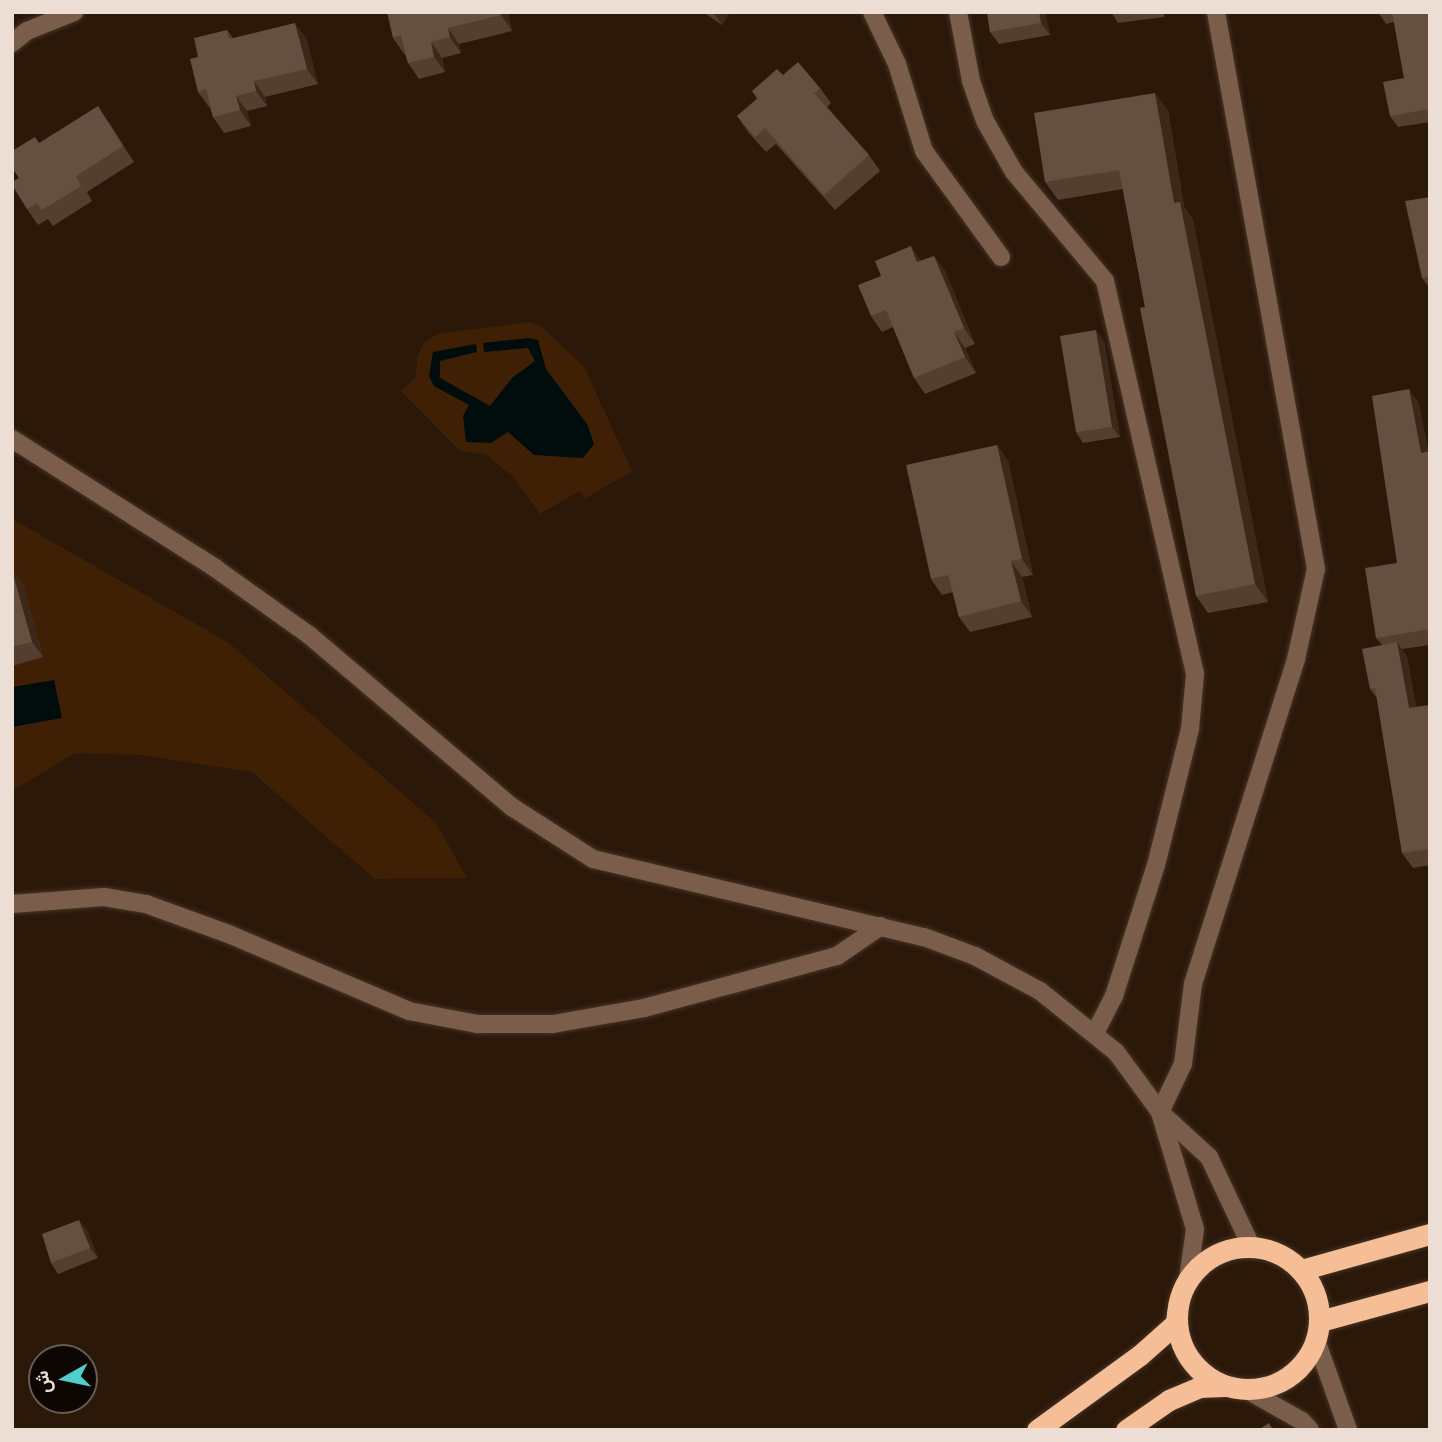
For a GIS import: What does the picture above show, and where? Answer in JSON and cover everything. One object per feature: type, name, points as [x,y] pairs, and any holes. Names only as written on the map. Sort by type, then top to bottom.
[{"type":"highway","points":[[1301,1270],[1430,1234]]},
{"type":"highway","points":[[1037,1430],[1149,1348],[1176,1322],[1188,1279],[1215,1255],[1251,1246],[1287,1258],[1301,1270],[1312,1283],[1318,1331],[1308,1357],[1289,1376],[1263,1388],[1199,1388],[1169,1400],[1126,1430]]},
{"type":"highway","points":[[1318,1331],[1430,1290]]},
{"type":"highway","points":[[1177,1314],[1179,1334],[1195,1366],[1236,1388]]},
{"type":"street","points":[[12,43],[27,31],[74,12]]},
{"type":"street","points":[[872,12],[897,64],[924,151],[1001,257]]},
{"type":"street","points":[[958,12],[985,121],[1014,172],[1105,281],[1195,674],[1190,729],[1156,865],[1114,996],[1095,1033]]},
{"type":"street","points":[[1188,1279],[1195,1229],[1160,1112],[1183,1064],[1193,984],[1296,659],[1316,569],[1216,12]]},
{"type":"street","points":[[12,439],[215,568],[309,635],[512,807],[553,837],[593,859],[654,876],[924,937],[1011,973],[1095,1033],[1115,1052],[1160,1112],[1209,1157],[1251,1246]]},
{"type":"street","points":[[12,904],[104,897],[146,904],[231,935],[409,1011],[477,1024],[553,1024],[644,1008],[837,956],[881,926]]},
{"type":"street","points":[[1318,1331],[1348,1430]]},
{"type":"street","points":[[1236,1388],[1302,1421],[1310,1430]]},
{"type":"shaded area","points":[[529,322],[542,327],[584,367],[632,471],[586,498],[579,491],[540,514],[514,478],[486,454],[460,451],[401,391],[416,377],[417,358],[423,344],[437,334]]},
{"type":"shaded area","points":[[529,338],[538,340],[546,369],[587,424],[594,444],[583,458],[534,455],[508,432],[491,443],[466,442],[463,416],[469,405],[434,386],[429,376],[433,352],[476,344],[477,352],[440,361],[440,378],[490,406],[512,378],[535,361],[528,348],[484,352],[483,343]]},
{"type":"shaded area","points":[[12,519],[229,643],[436,823],[467,878],[375,879],[252,772],[141,755],[75,753],[12,791]]},
{"type":"shaded area","points":[[54,680],[62,718],[12,727],[12,687]]},
{"type":"building","points":[[387,12],[501,12],[501,15],[448,28],[450,37],[431,42],[434,57],[408,63],[401,36],[393,38]]},
{"type":"building","points":[[987,12],[1039,12],[1041,23],[990,32]]},
{"type":"building","points":[[1392,12],[1430,12],[1430,109],[1390,116],[1383,82],[1404,78]]},
{"type":"building","points":[[295,23],[307,69],[254,81],[256,91],[236,96],[240,110],[213,117],[206,89],[198,92],[190,59],[198,57],[194,38],[227,30],[229,39]]},
{"type":"building","points":[[798,62],[820,88],[814,93],[869,155],[824,195],[765,128],[755,137],[737,116],[758,98],[752,91],[777,69],[783,75]]},
{"type":"building","points":[[1155,93],[1174,203],[1180,202],[1255,584],[1196,596],[1140,308],[1145,307],[1119,170],[1045,182],[1034,113]]},
{"type":"building","points":[[98,106],[123,146],[76,176],[81,186],[42,210],[37,203],[27,209],[12,185],[12,182],[19,178],[12,168],[12,151],[35,137],[39,143]]},
{"type":"building","points":[[1430,197],[1430,276],[1422,278],[1405,201]]},
{"type":"building","points":[[911,246],[917,262],[934,256],[964,328],[954,332],[965,357],[914,378],[886,310],[871,316],[858,285],[881,276],[875,261]]},
{"type":"building","points":[[1096,330],[1112,427],[1076,432],[1060,336]]},
{"type":"building","points":[[1409,389],[1421,453],[1430,451],[1430,629],[1376,638],[1365,568],[1397,563],[1372,396]]},
{"type":"building","points":[[997,445],[1022,559],[1011,561],[1021,601],[959,617],[948,575],[931,579],[906,465]]},
{"type":"building","points":[[12,571],[32,642],[12,647]]},
{"type":"building","points":[[1397,642],[1409,708],[1430,705],[1430,849],[1402,853],[1375,688],[1370,689],[1362,649]]},
{"type":"building","points":[[79,1220],[90,1248],[51,1263],[42,1234]]},
{"type":"building","points":[[1269,1423],[1273,1430],[1258,1430]]}]
